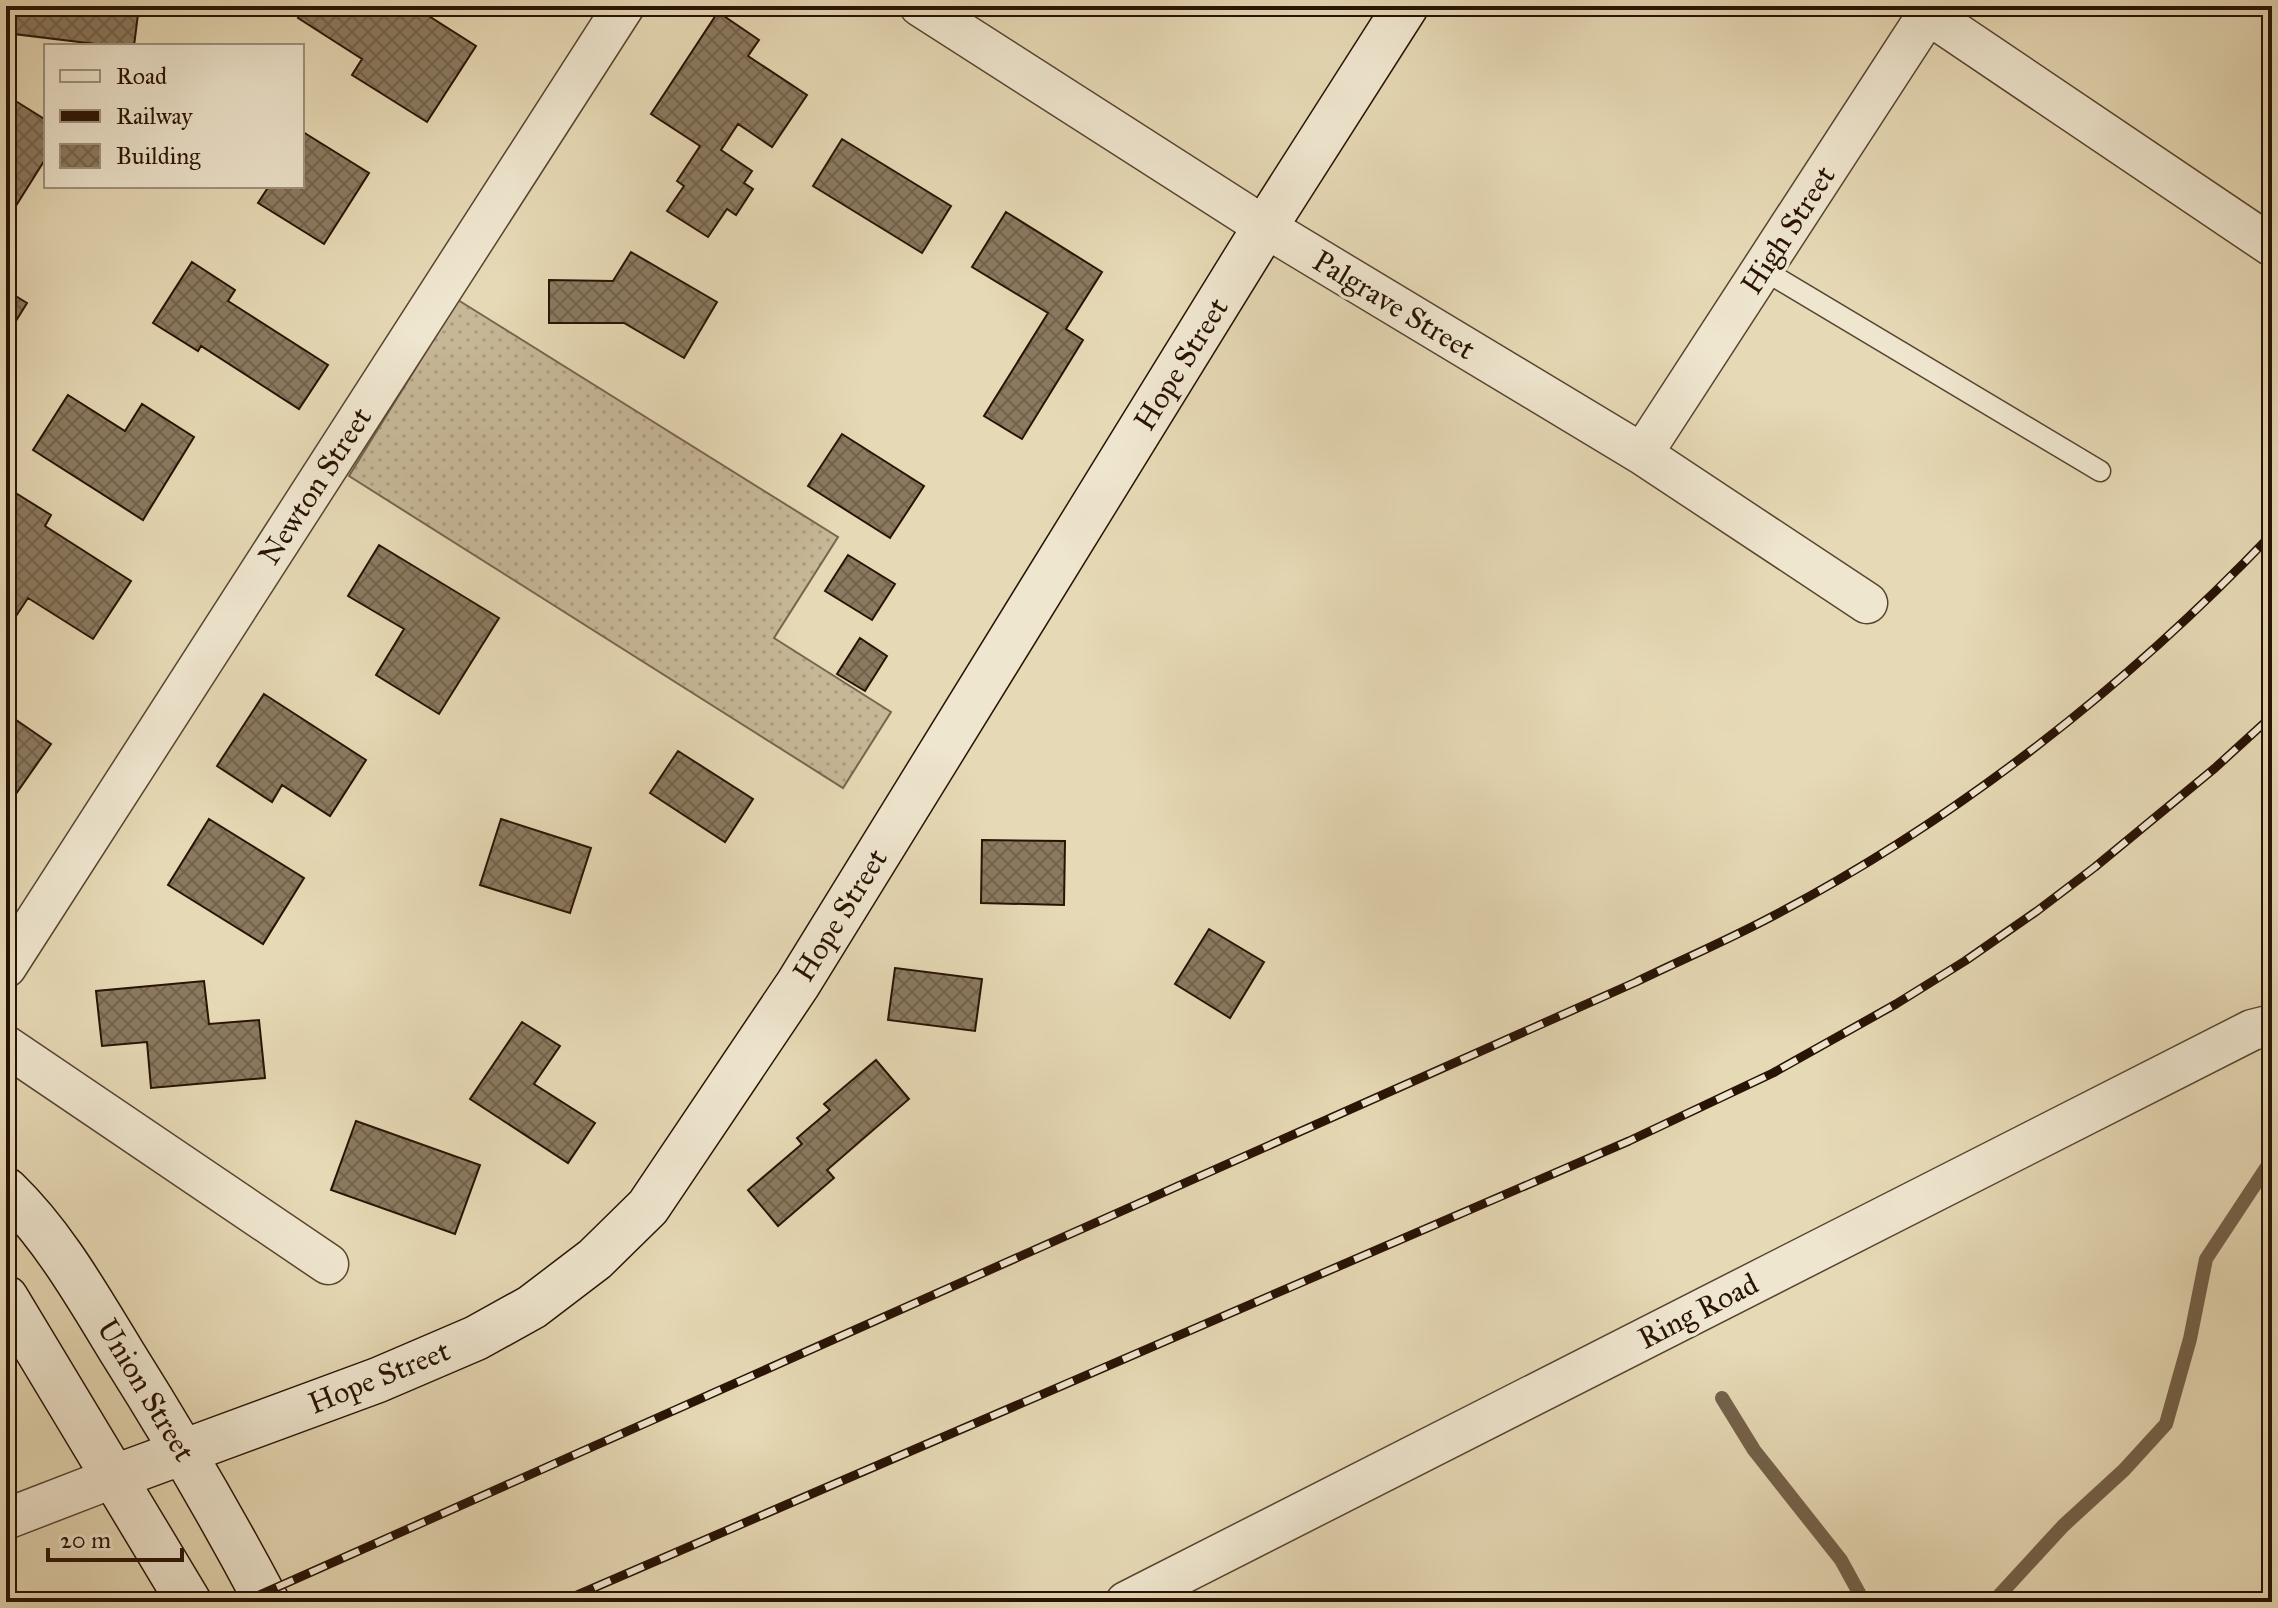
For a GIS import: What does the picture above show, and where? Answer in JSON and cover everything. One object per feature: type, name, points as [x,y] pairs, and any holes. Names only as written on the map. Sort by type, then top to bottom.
[{"type":"street","name":"Newton Street","points":[[6,967],[624,6]]},
{"type":"street","name":"Palgrave Street","points":[[920,6],[1265,227],[1642,454],[1867,603]]},
{"type":"street","name":"Hope Street","points":[[6,1519],[378,1380],[476,1338],[532,1307],[595,1259],[648,1207],[798,984],[1265,227],[1406,6]]},
{"type":"street","points":[[1930,10],[2272,246]]},
{"type":"street","name":"High Street","points":[[1642,454],[1930,10]]},
{"type":"street","name":"Ring Road","points":[[1126,1602],[2252,1030],[2272,1025]]},
{"type":"street","points":[[6,1046],[328,1264]]},
{"type":"street","name":"Union Street","points":[[6,1190],[80,1284],[184,1452],[267,1602]]},
{"type":"street","points":[[6,1298],[189,1602]]},
{"type":"lane","points":[[1762,269],[2100,471]]},
{"type":"shaded area","points":[[458,300],[838,537],[774,638],[891,712],[843,788],[349,476]]},
{"type":"building","points":[[6,6],[139,6],[134,44],[96,44],[6,33]]},
{"type":"building","points":[[305,6],[413,6],[476,46],[427,122],[352,75],[362,59],[298,18]]},
{"type":"building","points":[[718,12],[759,40],[748,56],[807,95],[772,147],[738,124],[721,150],[752,171],[744,183],[753,189],[736,215],[727,209],[708,237],[667,211],[684,186],[677,181],[700,146],[651,114]]},
{"type":"building","points":[[14,100],[44,119],[44,161],[7,220],[6,112]]},
{"type":"building","points":[[304,133],[369,173],[324,244],[258,203],[268,188],[304,188]]},
{"type":"building","points":[[842,139],[951,206],[922,253],[813,186]]},
{"type":"building","points":[[1006,212],[1102,272],[1066,329],[1083,340],[1022,439],[984,416],[1048,313],[972,267]]},
{"type":"building","points":[[631,252],[717,302],[684,358],[624,323],[549,323],[549,280],[613,281]]},
{"type":"building","points":[[192,262],[235,290],[228,301],[328,365],[299,409],[201,346],[198,351],[153,323]]},
{"type":"building","points":[[6,290],[27,303],[6,337]]},
{"type":"building","points":[[68,395],[125,431],[142,404],[194,437],[143,520],[33,450]]},
{"type":"building","points":[[842,434],[924,486],[890,538],[808,486]]},
{"type":"building","points":[[6,487],[51,515],[45,526],[131,581],[93,639],[28,598],[14,619],[6,613]]},
{"type":"building","points":[[379,545],[499,618],[439,714],[376,675],[404,629],[348,596]]},
{"type":"building","points":[[848,555],[895,584],[872,620],[825,591]]},
{"type":"building","points":[[860,638],[887,656],[865,691],[837,674]]},
{"type":"building","points":[[264,694],[366,760],[330,816],[282,785],[272,802],[217,766]]},
{"type":"building","points":[[6,713],[51,744],[6,808]]},
{"type":"building","points":[[678,751],[753,799],[725,842],[650,793]]},
{"type":"building","points":[[209,819],[304,878],[263,944],[168,885]]},
{"type":"building","points":[[501,819],[591,848],[570,913],[480,885]]},
{"type":"building","points":[[982,840],[1065,841],[1064,905],[981,903]]},
{"type":"building","points":[[1209,929],[1264,962],[1230,1018],[1175,984]]},
{"type":"building","points":[[895,968],[982,979],[975,1031],[888,1020]]},
{"type":"building","points":[[204,981],[209,1024],[259,1020],[265,1078],[151,1088],[147,1042],[102,1046],[96,991]]},
{"type":"building","points":[[522,1022],[560,1046],[534,1084],[595,1123],[568,1163],[470,1099]]},
{"type":"building","points":[[876,1060],[909,1099],[827,1170],[834,1178],[778,1226],[748,1190],[802,1144],[797,1138],[830,1110],[824,1104]]},
{"type":"building","points":[[356,1121],[480,1165],[455,1234],[331,1190]]},
{"type":"waterway","points":[[1993,1602],[2063,1526],[2124,1470],[2166,1424],[2190,1339],[2206,1259],[2272,1159]]},
{"type":"waterway","points":[[1722,1398],[1754,1450],[1841,1560],[1864,1602]]},
{"type":"railway","points":[[244,1602],[1636,982],[1773,916],[1909,837],[2038,745],[2159,644],[2272,534]]},
{"type":"railway","points":[[561,1602],[1629,1141],[1773,1073],[1896,1004],[2037,911],[2215,768],[2272,716]]}]
